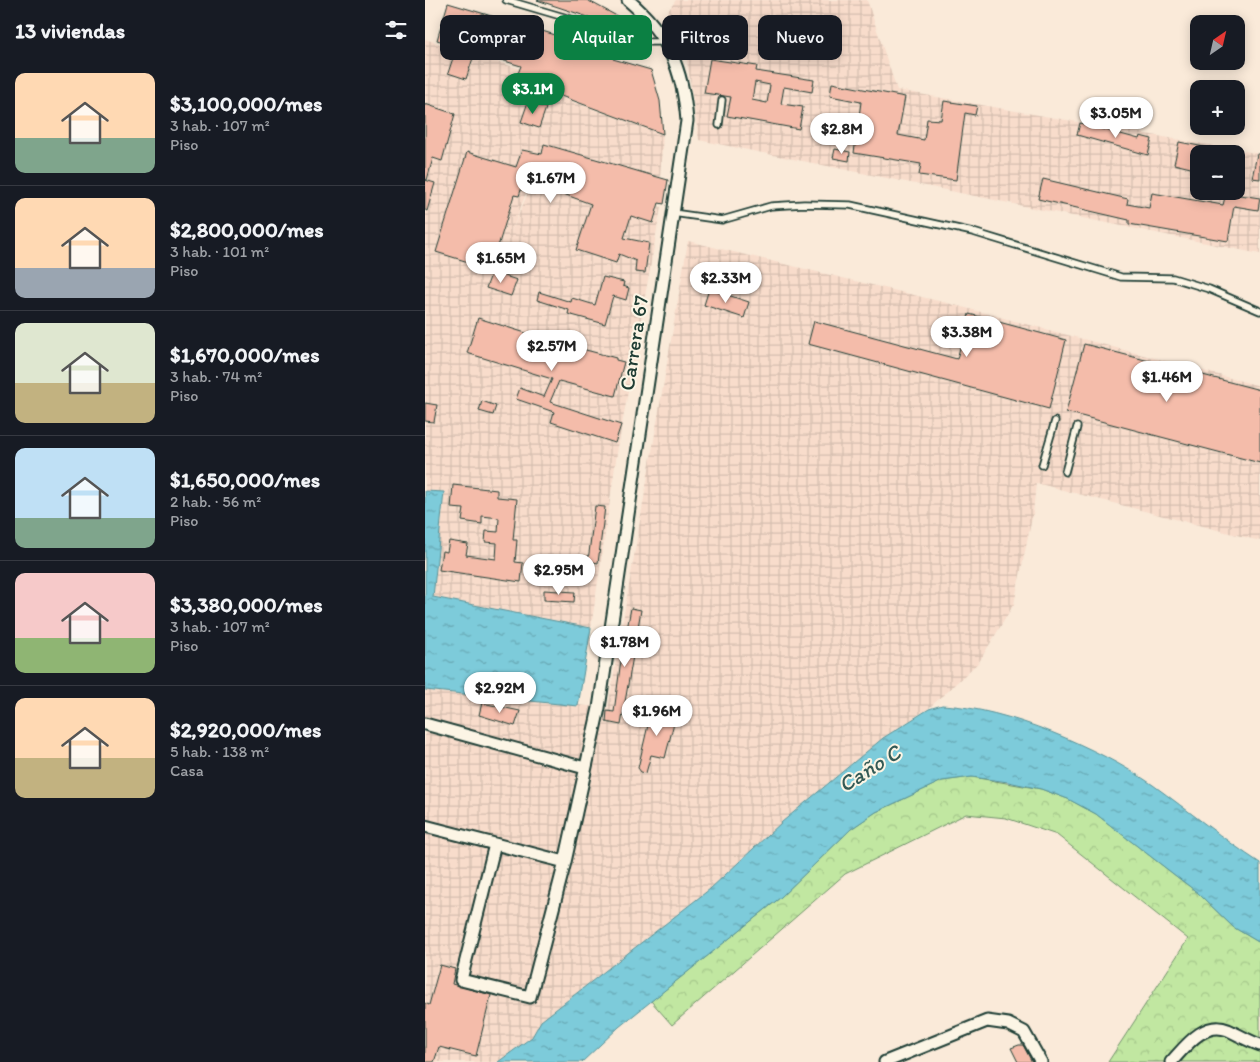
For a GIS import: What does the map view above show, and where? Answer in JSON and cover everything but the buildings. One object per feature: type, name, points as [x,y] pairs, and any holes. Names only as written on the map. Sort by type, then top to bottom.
[{"type":"street","name":"Carrera 67","points":[[628,0],[655,25],[662,36]]},
{"type":"street","name":"Carrera 67","points":[[495,844],[461,980],[530,996],[565,862],[599,708],[687,121],[685,93],[675,60]]},
{"type":"street","points":[[425,724],[585,768]]},
{"type":"street","points":[[425,826],[565,862]]},
{"type":"street","points":[[885,1062],[977,1023],[994,1021],[1025,1032],[1041,1062]]},
{"type":"street","points":[[1171,1062],[1197,1034],[1212,1029],[1227,1030],[1260,1045]]},
{"type":"lane","points":[[506,0],[649,42],[662,42]]},
{"type":"lane","points":[[719,125],[722,100]]},
{"type":"lane","points":[[673,213],[722,220],[771,206],[804,204],[850,206],[973,232],[1121,276],[1173,278],[1209,289],[1260,311]]},
{"type":"lane","points":[[1042,465],[1055,421]]},
{"type":"lane","points":[[1065,472],[1077,427]]},
{"type":"shaded area","points":[[676,0],[867,0],[897,90],[1209,145],[1190,145],[1190,200],[1245,200],[1245,151],[1260,154],[1260,254],[699,140],[687,60],[748,60],[748,15],[665,15]]},
{"type":"shaded area","points":[[425,39],[440,44],[440,60],[491,60],[561,82],[557,96],[663,134],[660,178],[544,145],[511,233],[538,169],[661,207],[617,453],[591,628],[433,597],[444,493],[425,491]]},
{"type":"shaded area","points":[[688,241],[947,303],[1260,386],[1260,541],[1036,483],[1033,513],[1014,604],[979,662],[929,708],[883,738],[782,822],[710,889],[541,1021],[532,1037],[498,1062],[425,1062],[425,690],[608,708]]},
{"type":"green space","points":[[972,777],[1041,789],[1068,799],[1096,814],[1198,893],[1233,927],[1260,943],[1260,1042],[1222,1026],[1182,1043],[1164,1062],[1108,1062],[1188,939],[1057,835],[1006,818],[966,814],[845,874],[672,1025],[651,1001],[781,897],[851,829],[876,812],[942,781]]},
{"type":"green space","points":[[1222,1031],[1260,1048],[1260,1062],[1175,1062],[1198,1038]]},
{"type":"water","points":[[425,491],[444,492],[433,597],[591,628],[578,706],[425,690]]},
{"type":"water","name":"Caño C","points":[[942,705],[995,714],[1052,732],[1080,744],[1153,785],[1219,835],[1260,863],[1260,943],[1233,927],[1198,893],[1096,814],[1068,799],[1041,789],[1008,782],[972,777],[942,781],[876,812],[851,829],[781,897],[619,1027],[582,1062],[498,1062],[532,1037],[541,1021],[710,889],[782,822],[883,738],[929,709]]}]
